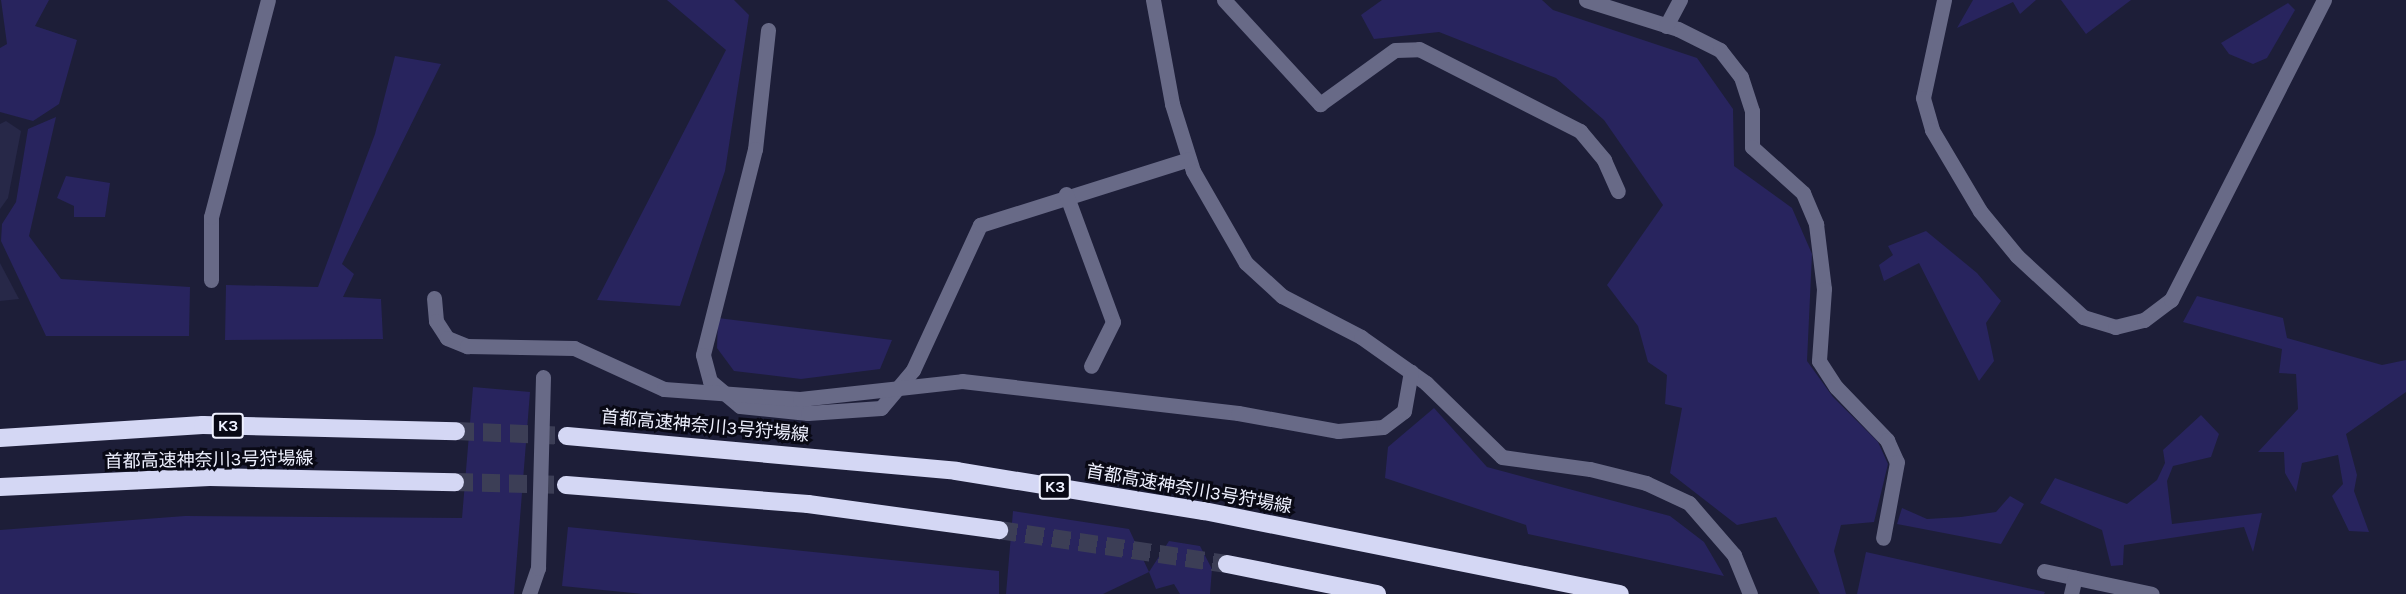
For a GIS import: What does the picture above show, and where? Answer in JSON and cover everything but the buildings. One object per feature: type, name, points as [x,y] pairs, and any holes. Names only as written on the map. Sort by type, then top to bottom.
[{"type":"highway","name":"首都高速神奈川3号狩場線","points":[[0,438],[203,425],[456,431]]},
{"type":"highway","name":"首都高速神奈川3号狩場線","points":[[567,436],[956,471],[1204,511],[1620,594]]},
{"type":"highway","name":"首都高速神奈川3号狩場線","points":[[0,487],[210,477],[455,482]]},
{"type":"highway","points":[[566,485],[808,504],[999,530]]},
{"type":"highway","points":[[1227,564],[1377,594]]},
{"type":"street","points":[[211,280],[211,217],[268,0]]},
{"type":"street","points":[[1153,0],[1189,159],[1218,223],[1246,263],[1282,296],[1361,337],[1411,372],[1502,457],[1601,471],[1646,483],[1689,503],[1734,555],[1750,594]]},
{"type":"street","points":[[1224,0],[1320,104],[1395,50],[1419,49],[1580,131],[1604,160],[1618,191]]},
{"type":"street","points":[[1586,0],[1666,26],[1720,50],[1741,77],[1752,111],[1752,147],[1803,193],[1822,255],[1819,360],[1836,387],[1887,440],[1897,462],[1882,538]]},
{"type":"street","points":[[1666,26],[1680,0]]},
{"type":"street","points":[[1944,0],[1923,98],[1932,130],[1980,211],[2017,256],[2083,317],[2115,327],[2144,320],[2171,300],[2324,0]]},
{"type":"street","points":[[768,30],[755,149],[703,355],[710,381],[740,406],[808,413],[880,408],[913,370],[980,225],[1066,194],[1189,159]]},
{"type":"street","points":[[1066,194],[1113,322],[1091,366]]},
{"type":"street","points":[[434,298],[436,321],[447,338],[467,346],[574,348],[664,389],[800,399],[962,381],[1238,413],[1338,431],[1383,427],[1404,411],[1411,372]]},
{"type":"street","points":[[529,594],[538,568],[543,377]]},
{"type":"street","points":[[2044,571],[2152,594]]},
{"type":"street","points":[[2071,594],[2075,577]]},
{"type":"shaded area","points":[[1,0],[49,0],[35,26],[77,40],[59,104],[33,121],[0,112],[0,48],[7,44]]},
{"type":"shaded area","points":[[667,0],[734,0],[749,15],[725,171],[680,306],[597,300],[726,50]]},
{"type":"shaded area","points":[[1382,0],[1542,0],[1553,10],[1697,58],[1733,109],[1734,166],[1792,208],[1812,254],[1807,361],[1833,397],[1878,442],[1888,464],[1874,522],[1841,525],[1834,551],[1846,594],[1820,594],[1776,517],[1737,525],[1670,473],[1682,408],[1665,404],[1667,375],[1648,362],[1638,326],[1607,285],[1663,205],[1604,120],[1556,78],[1439,32],[1374,39],[1361,15]]},
{"type":"shaded area","points":[[1973,0],[2036,0],[2020,14],[2013,2],[1957,28]]},
{"type":"shaded area","points":[[2061,0],[2131,0],[2086,34]]},
{"type":"shaded area","points":[[2288,3],[2295,10],[2267,58],[2253,64],[2229,54],[2221,43]]},
{"type":"shaded area","points":[[395,56],[441,64],[342,264],[354,274],[343,297],[381,299],[383,339],[225,340],[226,285],[318,287],[375,134]]},
{"type":"shaded area","points":[[56,117],[29,236],[61,279],[190,287],[189,336],[46,336],[1,241],[2,224],[16,202],[28,129]]},
{"type":"shaded area","points":[[6,121],[21,131],[8,198],[0,209],[0,124]]},
{"type":"shaded area","points":[[66,176],[110,183],[105,217],[74,217],[74,206],[57,198]]},
{"type":"shaded area","points":[[1926,231],[1977,273],[2001,301],[1986,323],[1994,361],[1979,381],[1919,263],[1884,281],[1879,265],[1893,255],[1888,246]]},
{"type":"shaded area","points":[[0,263],[19,299],[0,301]]},
{"type":"shaded area","points":[[2197,296],[2283,318],[2287,338],[2382,365],[2406,360],[2406,392],[2346,434],[2357,475],[2354,491],[2369,532],[2349,531],[2332,496],[2343,484],[2338,455],[2302,463],[2296,492],[2285,473],[2284,452],[2258,452],[2298,409],[2296,374],[2279,373],[2282,349],[2183,322]]},
{"type":"shaded area","points":[[718,318],[892,340],[880,369],[801,379],[734,371],[717,348]]},
{"type":"shaded area","points":[[473,387],[530,392],[514,594],[0,594],[0,530],[185,516],[462,518]]},
{"type":"shaded area","points":[[1434,408],[1487,467],[1670,516],[1704,542],[1724,576],[1528,534],[1526,525],[1385,478],[1388,447]]},
{"type":"shaded area","points":[[2201,415],[2219,434],[2211,457],[2173,466],[2167,481],[2172,524],[2262,513],[2253,552],[2244,527],[2124,545],[2123,565],[2111,566],[2102,530],[2040,503],[2055,478],[2127,504],[2157,480],[2165,463],[2163,450]]},
{"type":"shaded area","points":[[2010,496],[2024,504],[2001,544],[1897,524],[1902,508],[1927,519],[1961,517],[1996,512]]},
{"type":"shaded area","points":[[1013,511],[1129,529],[1149,572],[1103,594],[1006,594]]},
{"type":"shaded area","points":[[568,527],[999,571],[999,594],[643,594],[562,586]]},
{"type":"shaded area","points":[[1169,541],[1200,546],[1212,569],[1210,594],[1180,594],[1174,584],[1156,589],[1149,572]]},
{"type":"shaded area","points":[[1866,552],[2045,592],[2044,594],[1857,594]]},
{"type":"tunnel","points":[[456,431],[567,436]]},
{"type":"tunnel","points":[[455,482],[566,485]]},
{"type":"tunnel","points":[[999,530],[1227,564]]}]
